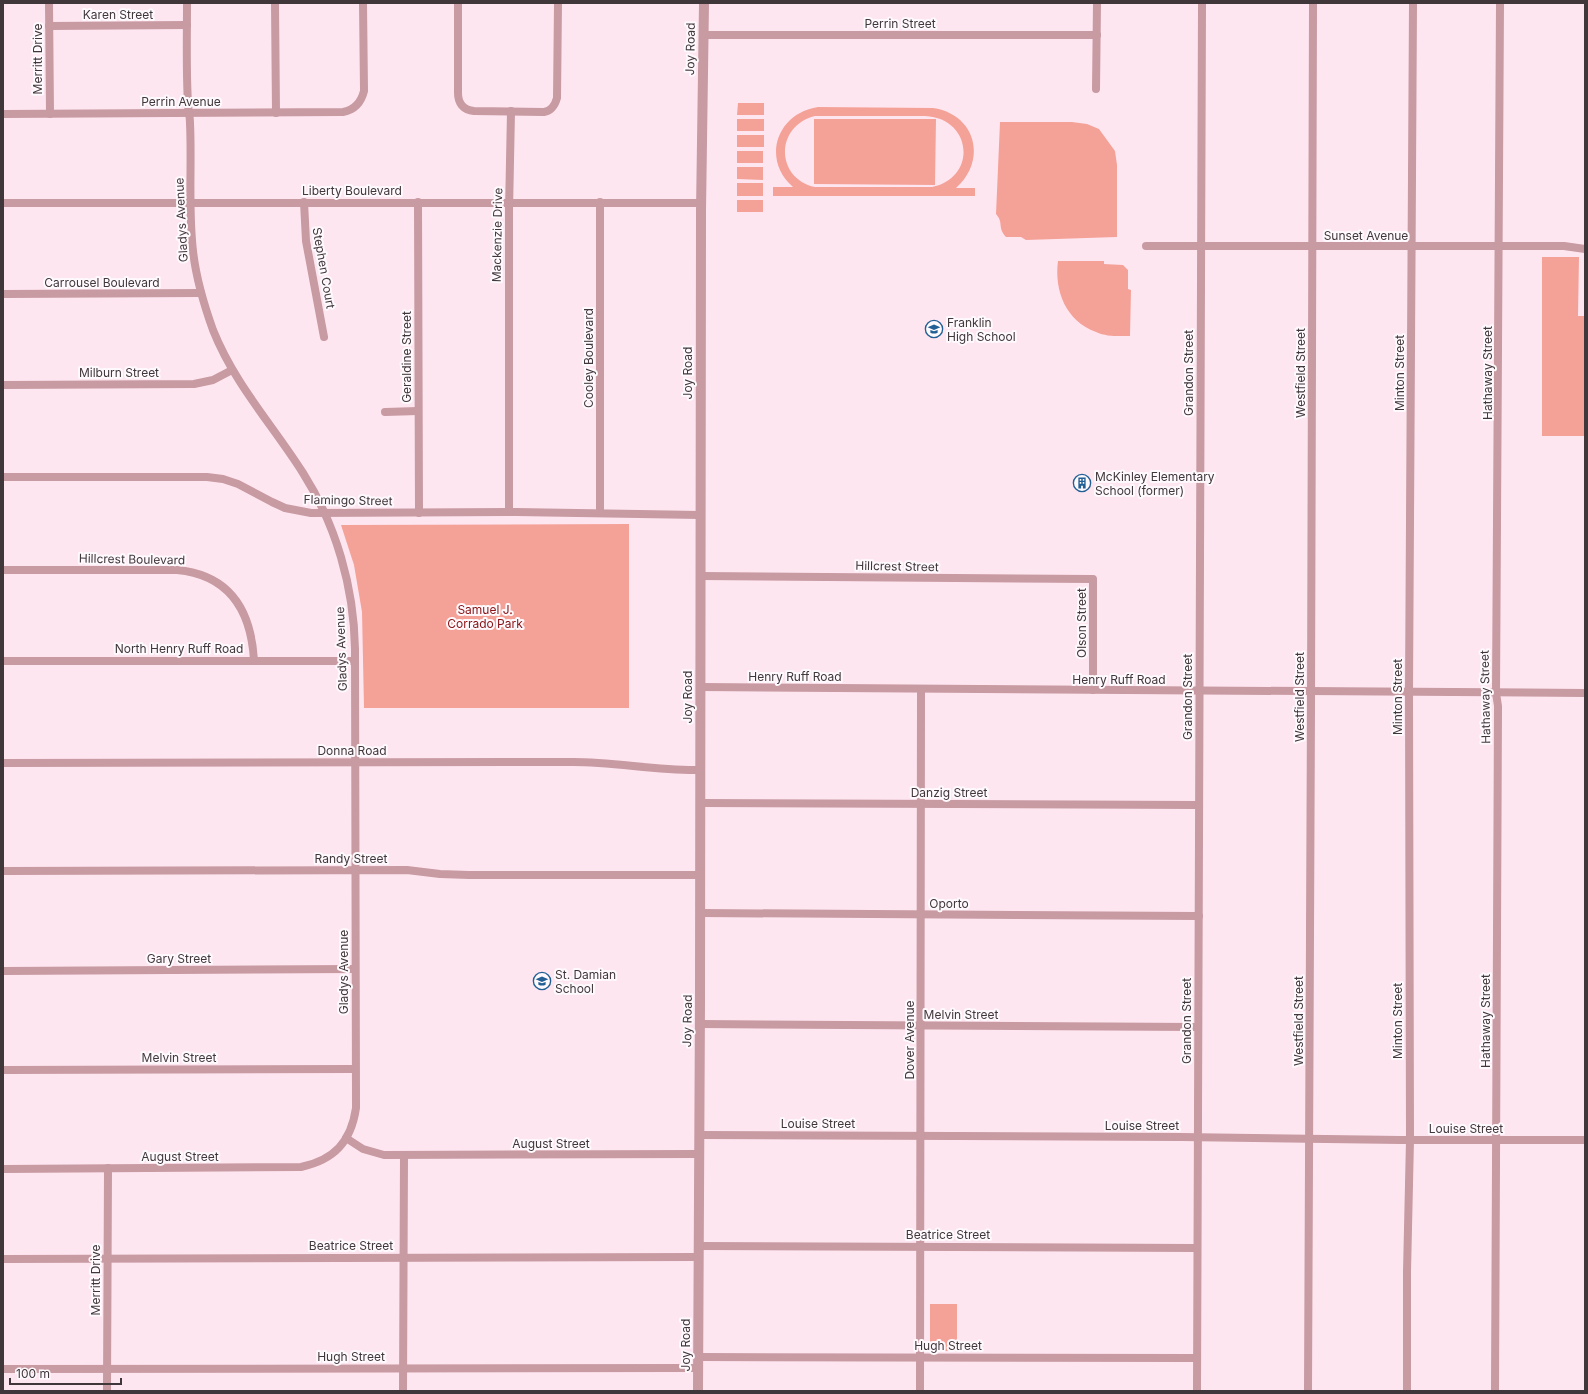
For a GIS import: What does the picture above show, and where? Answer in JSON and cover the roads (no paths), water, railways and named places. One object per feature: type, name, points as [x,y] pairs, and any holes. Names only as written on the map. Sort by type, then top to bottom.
[{"type":"street","name":"Merritt Drive","points":[[49,3],[50,114]]},
{"type":"street","name":"Gladys Avenue","points":[[187,3],[190,122],[190,203],[193,251],[201,293],[214,331],[232,370],[250,399],[304,473],[332,528],[347,582],[353,612],[355,661],[354,870],[356,1108],[354,1120],[346,1138]]},
{"type":"street","points":[[275,3],[276,112]]},
{"type":"street","name":"Perrin Avenue","points":[[3,114],[342,112],[352,109],[360,102],[364,92],[363,3]]},
{"type":"street","points":[[458,3],[459,103],[470,111],[548,111],[555,103],[557,93],[558,3]]},
{"type":"street","name":"Joy Road","points":[[698,1391],[701,203],[704,3]]},
{"type":"street","points":[[1096,89],[1097,3]]},
{"type":"street","name":"Grandon Street","points":[[1197,1391],[1202,3]]},
{"type":"street","name":"Westfield Street","points":[[1308,1391],[1313,3]]},
{"type":"street","name":"Minton Street","points":[[1407,1391],[1407,1272],[1410,1140],[1409,692],[1413,3]]},
{"type":"street","name":"Hathaway Street","points":[[1495,1391],[1498,706],[1496,692],[1500,3]]},
{"type":"street","name":"Karen Street","points":[[49,26],[187,26]]},
{"type":"street","name":"Perrin Street","points":[[704,35],[1097,36]]},
{"type":"street","name":"Mackenzie Drive","points":[[509,512],[508,211],[510,202],[511,111]]},
{"type":"street","name":"Stephen Court","points":[[304,202],[306,241],[324,337]]},
{"type":"street","name":"Geraldine Street","points":[[418,202],[419,513]]},
{"type":"street","name":"Cooley Boulevard","points":[[600,202],[600,513]]},
{"type":"street","name":"Liberty Boulevard","points":[[3,203],[701,203]]},
{"type":"street","name":"Sunset Avenue","points":[[1146,246],[1564,246],[1585,249]]},
{"type":"street","name":"Carrousel Boulevard","points":[[3,294],[201,293]]},
{"type":"street","name":"Milburn Street","points":[[3,385],[194,384],[214,380],[232,370]]},
{"type":"street","points":[[384,412],[418,411]]},
{"type":"street","name":"Flamingo Street","points":[[3,477],[207,477],[238,484],[285,508],[302,512],[509,512],[700,515]]},
{"type":"street","name":"Hillcrest Boulevard","points":[[3,570],[177,570],[194,572],[205,576],[225,589],[239,605],[250,629],[254,660]]},
{"type":"street","name":"Hillcrest Street","points":[[700,576],[1094,579]]},
{"type":"street","name":"Olson Street","points":[[1093,690],[1094,579]]},
{"type":"street","name":"North Henry Ruff Road","points":[[3,661],[355,661]]},
{"type":"street","name":"Henry Ruff Road","points":[[700,687],[1585,693]]},
{"type":"street","name":"Dover Avenue","points":[[920,1391],[921,689]]},
{"type":"street","name":"Donna Road","points":[[3,763],[586,762],[619,764],[666,770],[700,770]]},
{"type":"street","name":"Danzig Street","points":[[700,803],[1198,805]]},
{"type":"street","name":"Randy Street","points":[[3,871],[407,870],[440,874],[469,875],[700,875]]},
{"type":"street","name":"Oporto","points":[[700,913],[1199,916]]},
{"type":"street","name":"Gary Street","points":[[3,971],[355,969]]},
{"type":"street","name":"Melvin Street","points":[[700,1024],[1198,1027]]},
{"type":"street","name":"Melvin Street","points":[[3,1070],[355,1069]]},
{"type":"street","name":"Louise Street","points":[[699,1135],[1585,1140]]},
{"type":"street","points":[[346,1138],[356,1146],[372,1152],[384,1155],[404,1155],[403,1391]]},
{"type":"street","name":"August Street","points":[[3,1169],[301,1167],[313,1164],[326,1158],[338,1149],[346,1138]]},
{"type":"street","name":"August Street","points":[[404,1155],[699,1154]]},
{"type":"street","name":"Merritt Drive","points":[[107,1391],[108,1168]]},
{"type":"street","name":"Beatrice Street","points":[[3,1259],[404,1257],[920,1246],[1197,1248]]},
{"type":"street","name":"Hugh Street","points":[[698,1357],[1197,1358]]},
{"type":"street","name":"Hugh Street","points":[[3,1369],[698,1368]]},
{"type":"place","name":"Franklin High School","points":[[934,329]]},
{"type":"place","name":"McKinley Elementary School (former)","points":[[1082,483]]},
{"type":"place","name":"St. Damian School","points":[[542,981]]},
{"type":"park label","name":"Samuel J. Corrado Park","points":[[485,616]]}]
